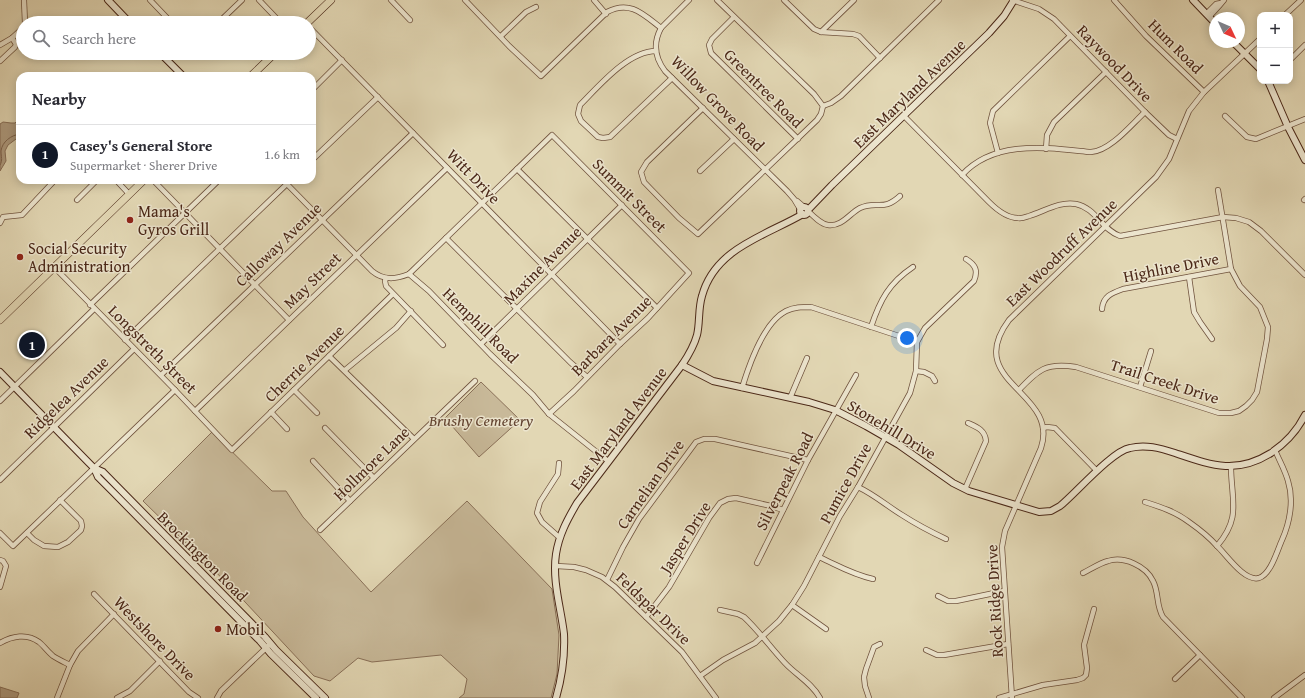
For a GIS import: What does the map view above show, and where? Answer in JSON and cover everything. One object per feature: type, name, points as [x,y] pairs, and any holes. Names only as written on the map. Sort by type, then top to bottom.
[{"type":"main road","points":[[314,16],[331,0]]},
{"type":"main road","points":[[255,72],[268,60]]},
{"type":"main road","points":[[0,320],[140,184]]},
{"type":"street","points":[[24,0],[25,16]]},
{"type":"street","points":[[108,0],[123,16]]},
{"type":"street","points":[[150,0],[165,16]]},
{"type":"street","points":[[225,16],[242,0]]},
{"type":"street","points":[[259,0],[274,16]]},
{"type":"street","points":[[391,0],[410,20]]},
{"type":"street","points":[[465,0],[533,70],[542,76],[611,9],[618,6],[633,6],[643,12],[661,28],[689,0]]},
{"type":"street","points":[[594,0],[606,14]]},
{"type":"street","points":[[717,0],[814,94],[823,106]]},
{"type":"street","points":[[784,0],[814,29],[821,32],[853,34],[859,36],[880,58]]},
{"type":"street","points":[[821,32],[854,0]]},
{"type":"street","points":[[703,108],[647,162],[642,170],[641,176],[644,182],[663,202],[698,234],[819,118],[823,106],[836,100],[939,0]]},
{"type":"street","name":"Raywood Drive","points":[[1012,0],[1039,9],[1054,19],[1144,112],[1169,135],[1177,139]]},
{"type":"street","name":"East Maryland Avenue","points":[[556,698],[562,672],[564,646],[563,628],[555,573],[556,556],[565,524],[577,503],[682,365],[694,345],[702,297],[706,283],[718,264],[733,251],[793,219],[804,211],[990,33],[1004,16],[1012,0]]},
{"type":"street","name":"Hum Road","points":[[1114,0],[1146,36],[1204,92]]},
{"type":"street","points":[[1193,0],[1207,15],[1222,1]]},
{"type":"street","points":[[1288,12],[1301,0]]},
{"type":"street","points":[[501,36],[526,12],[536,7]]},
{"type":"street","name":"Greentree Road","points":[[734,17],[712,39],[709,45],[711,53],[798,139]]},
{"type":"street","name":"Willow Grove Road","points":[[661,28],[656,39],[656,51],[662,67],[794,199],[804,211]]},
{"type":"street","name":"Witt Drive","points":[[316,33],[620,344]]},
{"type":"street","points":[[0,45],[16,34]]},
{"type":"street","points":[[998,153],[990,123],[993,111],[1070,36]]},
{"type":"street","points":[[0,61],[16,44],[12,38]]},
{"type":"street","name":"East Woodruff Avenue","points":[[1043,428],[1038,414],[1032,404],[1008,380],[999,367],[996,356],[997,342],[1002,330],[1009,320],[1156,177],[1169,159],[1189,111],[1204,92],[1257,42]]},
{"type":"street","points":[[1293,57],[1305,45]]},
{"type":"street","points":[[1239,48],[1257,66]]},
{"type":"street","points":[[656,51],[648,51],[636,56],[621,66],[580,105],[578,112],[580,119],[598,136],[603,138],[610,137],[672,78]]},
{"type":"street","points":[[167,60],[179,72]]},
{"type":"street","points":[[316,86],[342,60]]},
{"type":"street","points":[[1046,149],[1047,135],[1054,122],[1106,72]]},
{"type":"street","points":[[1269,84],[1305,160]]},
{"type":"street","points":[[316,156],[378,97]]},
{"type":"street","points":[[962,176],[978,161],[986,157],[1025,148],[1091,152],[1100,151],[1112,143],[1144,112]]},
{"type":"street","points":[[904,116],[998,211],[1012,217],[1018,218],[1037,214],[1061,204],[1075,204],[1094,213],[1113,234],[1120,236],[1223,217],[1249,222],[1261,231],[1305,275]]},
{"type":"street","points":[[1225,116],[1247,137],[1256,139],[1305,119]]},
{"type":"street","name":"Calloway Avenue","points":[[160,375],[413,132]]},
{"type":"street","name":"Summit Street","points":[[517,169],[552,135],[689,273]]},
{"type":"street","points":[[700,171],[734,139]]},
{"type":"street","name":"May Street","points":[[195,411],[447,168]]},
{"type":"street","points":[[287,184],[375,274],[386,278],[396,278],[409,274],[517,169],[657,308]]},
{"type":"street","points":[[0,222],[1,216],[22,214],[51,184]]},
{"type":"street","points":[[77,200],[93,184]]},
{"type":"street","points":[[120,184],[129,194]]},
{"type":"street","points":[[157,184],[289,320]]},
{"type":"street","points":[[90,304],[215,184]]},
{"type":"street","points":[[125,340],[220,248],[283,184]]},
{"type":"street","name":"Trail Creek Drive","points":[[1019,390],[1041,370],[1056,365],[1076,367],[1219,413],[1239,411],[1252,400],[1257,392],[1268,327],[1260,307],[1240,286],[1231,269],[1218,190]]},
{"type":"street","points":[[804,211],[829,225],[837,224],[844,221],[848,216],[860,208],[892,203],[900,196]]},
{"type":"street","name":"Maxine Avenue","points":[[481,344],[622,205]]},
{"type":"street","points":[[446,238],[570,362],[587,377]]},
{"type":"street","points":[[742,388],[748,370],[767,327],[776,318],[786,311],[794,308],[811,307],[917,342],[925,328],[974,281],[976,269],[971,262],[966,259]]},
{"type":"street","points":[[871,327],[886,292],[902,275],[913,267]]},
{"type":"street","name":"Longstreth Street","points":[[54,268],[175,390],[232,450]]},
{"type":"street","name":"Highline Drive","points":[[1102,309],[1102,302],[1106,298],[1112,293],[1123,288],[1231,269]]},
{"type":"street","name":"Barbara Avenue","points":[[549,414],[648,318],[689,273]]},
{"type":"street","name":"Hemphill Road","points":[[409,274],[429,291],[537,399],[549,414],[608,461]]},
{"type":"street","points":[[1189,277],[1194,312],[1212,339]]},
{"type":"street","points":[[386,278],[386,286],[443,345]]},
{"type":"street","name":"Cherrie Avenue","points":[[232,450],[393,294]]},
{"type":"street","points":[[0,401],[94,309]]},
{"type":"street","points":[[345,370],[396,328],[411,312]]},
{"type":"street","name":"Pumice Drive","points":[[700,676],[723,660],[746,649],[763,637],[792,605],[840,516],[858,487],[910,393],[916,371],[917,342]]},
{"type":"street","name":"Ridgelea Avenue","points":[[0,480],[134,349]]},
{"type":"street","points":[[1140,387],[1151,351]]},
{"type":"street","points":[[330,356],[414,440]]},
{"type":"street","points":[[790,398],[807,358]]},
{"type":"street","name":"Stonehill Drive","points":[[682,365],[713,381],[809,402],[835,410],[885,437],[953,483],[965,489],[1039,512],[1051,511],[1060,506],[1097,471]]},
{"type":"street","points":[[916,371],[924,372],[932,376],[935,381]]},
{"type":"street","name":"Brockington Road","points":[[0,372],[94,468],[98,477],[268,645],[316,698]]},
{"type":"street","name":"Silverpeak Road","points":[[757,563],[808,460],[856,375]]},
{"type":"street","name":"Hollmore Lane","points":[[320,530],[475,380]]},
{"type":"street","points":[[0,533],[13,546],[175,390]]},
{"type":"street","points":[[294,390],[317,413]]},
{"type":"street","points":[[271,412],[288,429]]},
{"type":"street","points":[[1015,505],[1040,448],[1043,428],[1047,426],[1055,428],[1097,471],[1107,461],[1128,448],[1142,446],[1158,448],[1205,463],[1232,466],[1259,460],[1275,450],[1292,435],[1305,415]]},
{"type":"street","points":[[965,489],[986,441],[986,436],[980,429],[968,423]]},
{"type":"street","points":[[325,428],[374,478]]},
{"type":"street","name":"Carnelian Drive","points":[[607,580],[639,518],[696,442],[704,439],[715,439],[796,456],[808,460]]},
{"type":"street","points":[[1145,502],[1173,512],[1189,522],[1217,546],[1230,561],[1249,577],[1259,578],[1269,570],[1286,532],[1290,515],[1291,495],[1288,480],[1275,450]]},
{"type":"street","points":[[313,461],[350,501]]},
{"type":"street","points":[[559,463],[558,474],[540,502],[537,513],[542,522],[560,538]]},
{"type":"street","points":[[1217,546],[1226,536],[1233,518],[1232,466]]},
{"type":"street","points":[[858,487],[882,500],[900,514],[923,528],[946,539]]},
{"type":"street","name":"Jasper Drive","points":[[646,617],[669,587],[709,518],[720,503],[728,499],[741,498],[783,510]]},
{"type":"street","points":[[27,532],[38,543],[53,547],[64,545],[81,530],[81,521],[60,500]]},
{"type":"street","name":"Rock Ridge Drive","points":[[1012,696],[1002,547],[1005,531],[1015,505]]},
{"type":"street","points":[[819,557],[858,576],[873,579]]},
{"type":"street","points":[[0,560],[3,561],[6,566],[0,587]]},
{"type":"street","points":[[1083,573],[1110,560],[1123,561],[1140,566],[1150,575],[1153,581],[1159,608],[1163,617],[1242,698]]},
{"type":"street","name":"Feldspar Drive","points":[[556,566],[586,570],[607,580],[682,652],[716,698]]},
{"type":"street","points":[[938,596],[948,601],[956,601],[1004,591]]},
{"type":"street","name":"Westshore Drive","points":[[94,594],[189,692],[198,698]]},
{"type":"street","points":[[792,605],[826,629]]},
{"type":"street","points":[[999,698],[1012,696],[1043,685],[1077,680],[1086,675],[1087,668],[1084,645],[1094,609]]},
{"type":"street","points":[[720,610],[744,617],[789,668],[807,682],[820,698]]},
{"type":"street","points":[[56,698],[70,665],[78,651],[114,614]]},
{"type":"street","points":[[0,643],[6,639],[15,637],[23,636],[31,638],[40,642],[54,656],[70,665]]},
{"type":"street","points":[[869,698],[864,677],[874,648],[880,644]]},
{"type":"street","points":[[926,650],[937,655],[944,655],[1008,644]]},
{"type":"street","points":[[217,698],[221,691],[268,645]]},
{"type":"street","name":"Brockington Road","points":[[268,645],[276,650],[325,698]]},
{"type":"street","points":[[1175,679],[1200,655]]},
{"type":"street","points":[[117,698],[130,691],[160,661]]},
{"type":"street","points":[[1274,698],[1305,675]]},
{"type":"green space","name":"Brushy Cemetery","points":[[481,382],[520,420],[479,457],[445,418]]},
{"type":"green space","points":[[212,432],[272,491],[286,491],[303,517],[371,592],[467,501],[552,589],[559,635],[557,674],[551,698],[459,698],[464,694],[467,679],[441,655],[372,662],[358,658],[330,681],[314,676],[232,588],[143,501]]},
{"type":"water","points":[[3,122],[16,122],[16,139],[8,145],[5,151],[6,161],[0,171],[0,124]]},
{"type":"water","points":[[0,687],[19,693],[17,698],[0,698]]},
{"type":"place","name":"Mama's Gyros Grill","points":[[130,220]]},
{"type":"place","name":"Social Security Administration","points":[[20,257]]},
{"type":"place","name":"Casey's General Store","points":[[32,345]]},
{"type":"place","name":"Mobil","points":[[218,629]]}]
